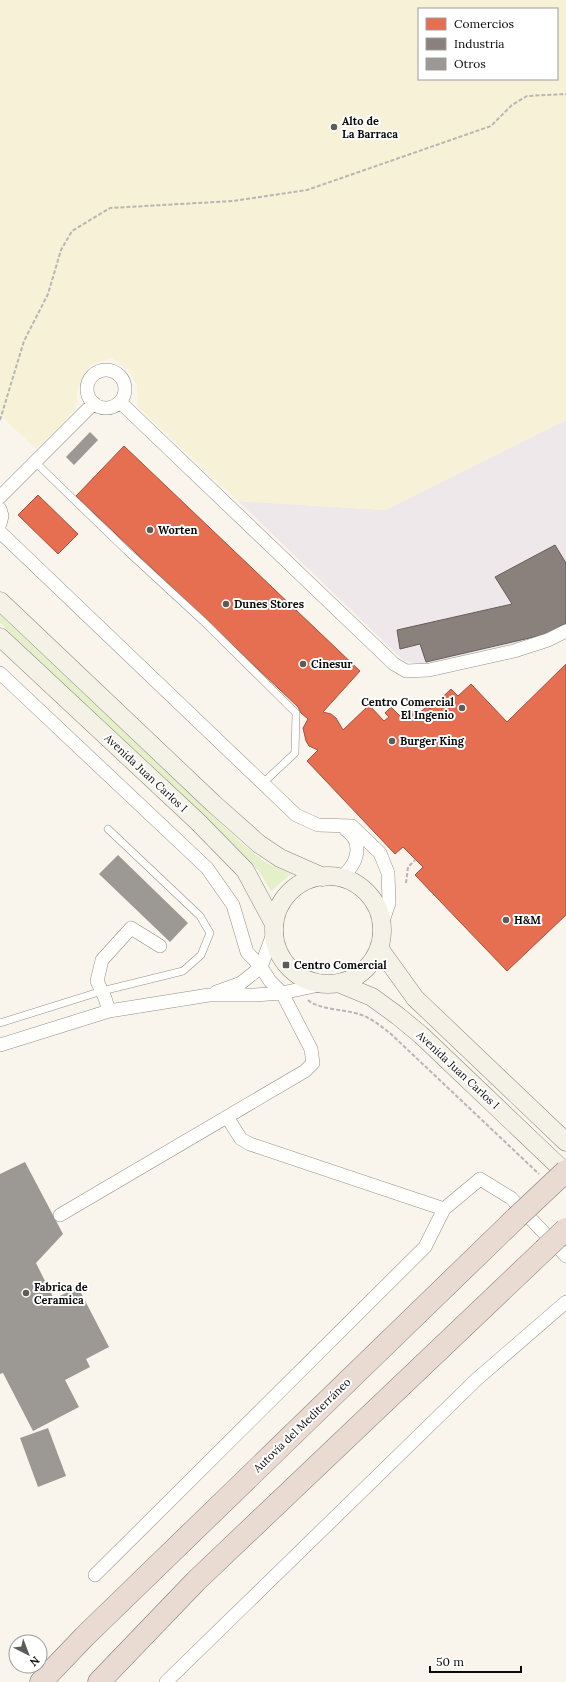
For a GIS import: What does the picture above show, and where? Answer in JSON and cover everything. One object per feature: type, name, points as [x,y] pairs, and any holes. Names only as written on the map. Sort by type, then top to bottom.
[{"type":"highway","name":"Autovía del Mediterráneo","points":[[41,1682],[85,1636],[516,1218],[566,1172]]},
{"type":"highway","points":[[99,1682],[196,1581],[566,1229]]},
{"type":"street","points":[[104,370],[115,372],[120,376],[125,390],[120,402],[111,407],[105,408],[94,403],[88,395],[87,389],[89,381],[93,375],[104,370]]},
{"type":"street","points":[[120,402],[394,664],[406,671],[430,670],[514,651],[548,640],[566,631]]},
{"type":"street","points":[[0,497],[94,403]]},
{"type":"street","points":[[0,509],[2,518],[0,524]]},
{"type":"street","points":[[0,532],[296,815],[318,825],[352,826],[380,853],[388,873],[389,895],[389,903],[382,924],[379,948],[375,958],[365,970],[347,981],[282,993],[254,995],[209,995],[109,1010],[0,1045]]},
{"type":"street","points":[[0,601],[214,804],[259,844],[280,858],[323,877]]},
{"type":"street","name":"Avenida Juan Carlos I","points":[[0,637],[197,821],[245,870],[274,928]]},
{"type":"street","points":[[0,673],[207,868],[233,905],[247,952],[261,967],[270,981],[282,993],[311,1049],[313,1064],[294,1078],[60,1215]]},
{"type":"street","points":[[335,825],[354,835],[357,845],[357,853],[353,866],[347,872]]},
{"type":"street","points":[[209,995],[241,983],[261,967],[282,903],[293,889],[310,879],[338,877],[350,881],[367,893],[379,912],[382,924]]},
{"type":"street","points":[[109,1010],[98,981],[102,960],[130,928],[160,946]]},
{"type":"street","points":[[274,928],[277,949],[286,965],[302,978],[331,984]]},
{"type":"street","points":[[379,948],[415,998],[566,1142]]},
{"type":"street","name":"Avenida Juan Carlos I","points":[[331,984],[372,997],[398,1016],[421,1035],[566,1172]]},
{"type":"street","points":[[227,1117],[241,1139],[250,1144],[444,1209]]},
{"type":"street","points":[[95,1575],[425,1247],[444,1209],[480,1179],[511,1198],[566,1256]]},
{"type":"street","points":[[166,1682],[476,1379],[566,1302]]},
{"type":"lane","points":[[35,462],[108,533],[208,626],[296,713],[295,753],[263,783]]},
{"type":"lane","points":[[0,1023],[102,991],[183,971],[201,955],[210,934],[200,916],[108,829]]},
{"type":"path","points":[[0,420],[24,341],[48,294],[61,250],[72,231],[110,208],[233,201],[307,190],[490,126],[512,105],[527,96],[566,94]]},
{"type":"path","points":[[406,883],[408,867],[415,860]]},
{"type":"path","points":[[306,998],[310,1003],[318,1006],[361,1015],[381,1026],[541,1175]]},
{"type":"shaded area","points":[[0,0],[566,0],[566,420],[385,510],[238,501],[138,407],[137,386],[129,371],[112,358],[91,365],[84,374],[77,391],[77,404],[65,421],[36,449],[0,415]]},
{"type":"shaded area","points":[[566,420],[566,626],[548,636],[421,665],[403,660],[238,501],[385,510]]},
{"type":"green space","points":[[0,612],[238,840],[263,861],[291,874],[271,891],[259,871],[0,623]]},
{"type":"building: Comercios","name":"Centro Comercial El Ingenio","points":[[124,446],[360,671],[323,712],[331,714],[336,718],[343,730],[369,705],[384,721],[389,717],[385,713],[391,707],[401,717],[403,711],[410,709],[415,714],[415,717],[427,706],[430,709],[451,689],[458,696],[471,684],[507,722],[566,664],[566,915],[507,971],[415,875],[423,867],[403,847],[395,854],[307,761],[318,750],[309,746],[306,741],[303,728],[308,719],[301,713],[298,707],[76,496]]},
{"type":"building: Comercios","points":[[38,495],[78,534],[58,554],[18,515]]},
{"type":"building: Industria","points":[[555,545],[566,563],[566,623],[547,634],[426,662],[420,644],[400,649],[397,630],[512,604],[495,577]]},
{"type":"building: Otros","points":[[90,432],[98,440],[74,465],[66,457]]},
{"type":"building: Otros","points":[[118,855],[188,923],[170,942],[99,874]]},
{"type":"building: Otros","name":"Fabrica de Ceramica","points":[[25,1162],[63,1234],[36,1263],[54,1299],[78,1287],[109,1347],[86,1359],[90,1367],[65,1380],[79,1407],[33,1431],[3,1373],[0,1374],[0,1174]]},
{"type":"building: Otros","points":[[48,1428],[66,1476],[38,1487],[20,1438]]},
{"type":"place","name":"Alto de La Barraca","points":[[334,127]]},
{"type":"place","name":"Worten","points":[[150,530]]},
{"type":"place","name":"Dunes Stores","points":[[226,604]]},
{"type":"place","name":"Cinesur","points":[[303,664]]},
{"type":"place","name":"Centro Comercial El Ingenio","points":[[462,708]]},
{"type":"place","name":"Burger King","points":[[392,741]]},
{"type":"place","name":"H&M","points":[[506,920]]},
{"type":"place","name":"Centro Comercial","points":[[286,965]]},
{"type":"place","name":"Fabrica de Ceramica","points":[[26,1293]]}]
